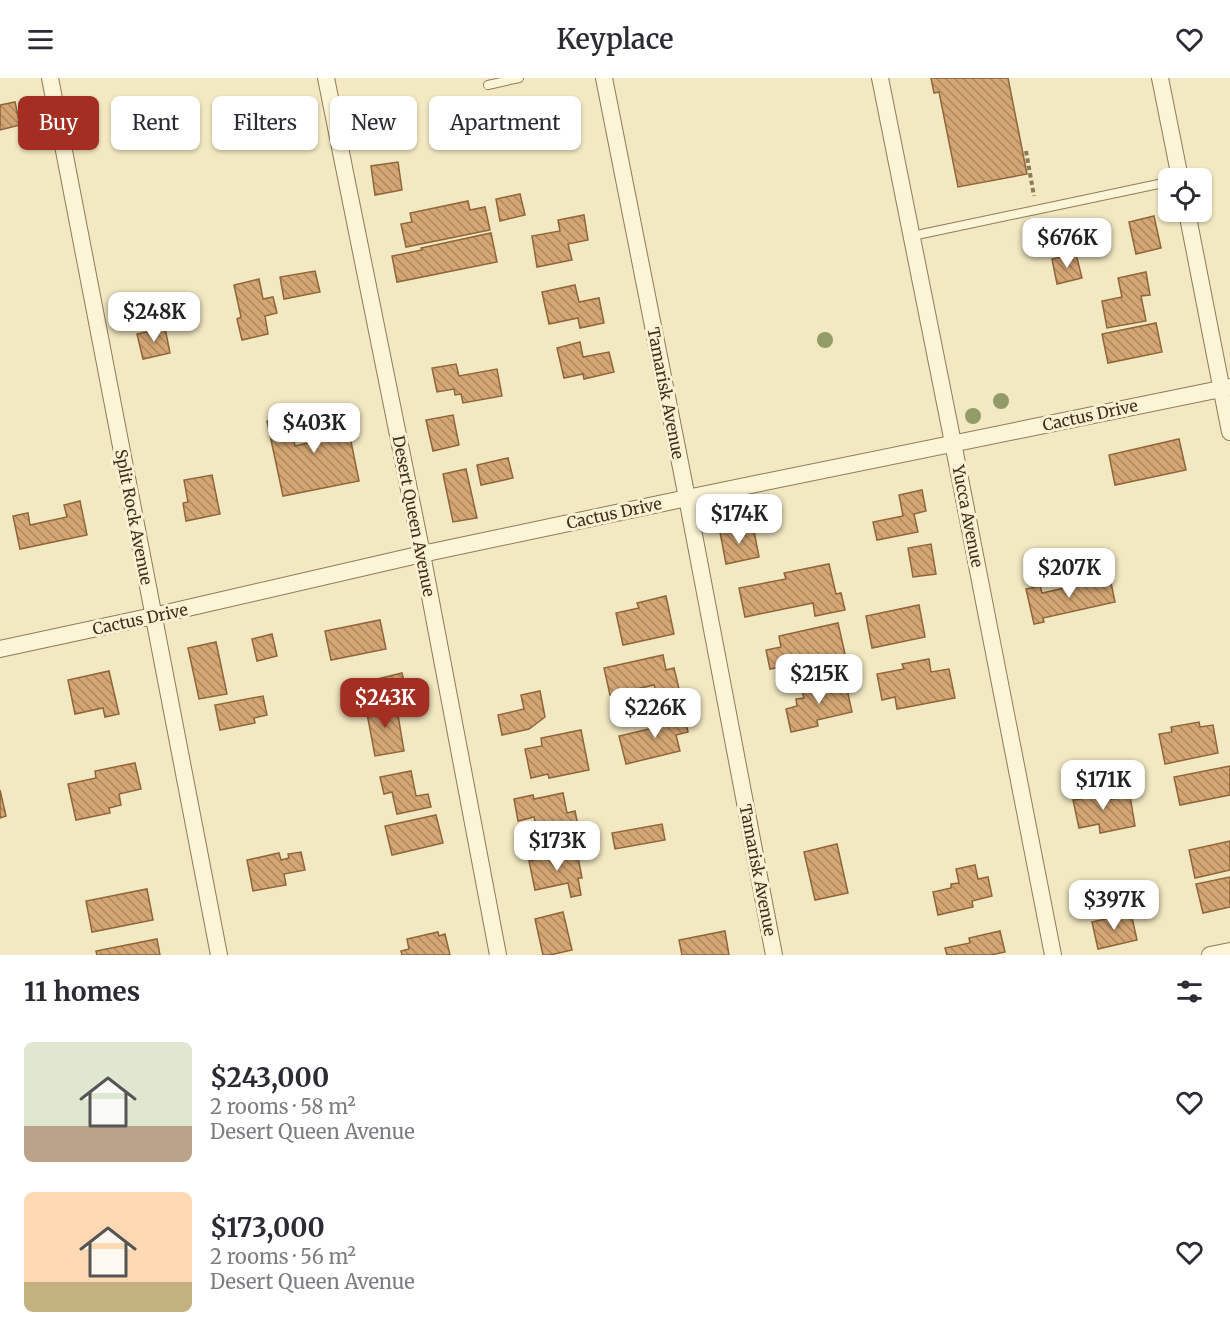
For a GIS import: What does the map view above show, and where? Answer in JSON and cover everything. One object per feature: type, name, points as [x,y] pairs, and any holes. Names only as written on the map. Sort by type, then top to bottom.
[{"type":"street","name":"Split Rock Avenue","points":[[50,78],[219,955]]},
{"type":"street","name":"Desert Queen Avenue","points":[[326,78],[422,554],[498,955]]},
{"type":"street","name":"Tamarisk Avenue","points":[[604,78],[774,955]]},
{"type":"street","name":"Yucca Avenue","points":[[880,78],[1053,955]]},
{"type":"street","points":[[1160,78],[1178,168]]},
{"type":"street","points":[[1188,222],[1226,388],[1230,432]]},
{"type":"street","name":"Cactus Drive","points":[[0,648],[153,616],[422,554],[1226,388]]},
{"type":"street","points":[[1210,955],[1230,951]]},
{"type":"lane","points":[[488,85],[519,78]]},
{"type":"lane","points":[[912,236],[1158,184]]},
{"type":"path","points":[[1026,151],[1034,196]]},
{"type":"building","points":[[931,78],[1008,78],[1027,174],[958,187],[939,92],[934,93]]},
{"type":"building","points":[[15,102],[18,126],[0,130],[0,105]]},
{"type":"building","points":[[398,162],[402,190],[375,195],[371,166]]},
{"type":"building","points":[[520,194],[525,215],[500,221],[496,199]]},
{"type":"building","points":[[468,201],[470,210],[485,207],[490,230],[406,247],[401,224],[412,222],[410,213]]},
{"type":"building","points":[[584,215],[588,240],[568,244],[572,260],[537,267],[532,236],[560,231],[558,220]]},
{"type":"building","points":[[1154,216],[1161,248],[1136,254],[1129,222]]},
{"type":"building","points":[[1086,220],[1092,248],[1066,254],[1060,225]]},
{"type":"building","points":[[491,233],[497,262],[397,282],[392,256]]},
{"type":"building","points":[[1076,254],[1082,278],[1057,284],[1052,259]]},
{"type":"building","points":[[315,271],[320,292],[284,299],[280,277]]},
{"type":"building","points":[[1146,272],[1150,295],[1141,296],[1146,321],[1107,328],[1102,301],[1122,297],[1118,278]]},
{"type":"building","points":[[259,279],[263,299],[273,297],[277,313],[265,316],[268,334],[242,340],[237,319],[241,317],[234,285]]},
{"type":"building","points":[[575,285],[579,302],[599,298],[604,323],[580,328],[578,318],[549,324],[542,292]]},
{"type":"building","points":[[1156,323],[1162,352],[1108,363],[1102,334]]},
{"type":"building","points":[[165,328],[170,353],[143,359],[137,334]]},
{"type":"building","points":[[580,342],[583,357],[609,352],[614,372],[584,379],[583,374],[564,378],[557,348]]},
{"type":"building","points":[[456,364],[459,376],[497,369],[502,396],[463,403],[461,394],[455,395],[454,389],[437,392],[432,368]]},
{"type":"building","points":[[344,407],[359,481],[283,496],[267,421],[289,417],[295,446],[317,441],[312,413]]},
{"type":"building","points":[[453,415],[459,445],[433,451],[426,420]]},
{"type":"building","points":[[1179,439],[1186,470],[1115,485],[1109,455]]},
{"type":"building","points":[[508,458],[513,478],[481,485],[477,465]]},
{"type":"building","points":[[466,469],[477,518],[453,522],[443,474]]},
{"type":"building","points":[[212,475],[220,514],[186,521],[183,503],[188,502],[184,480]]},
{"type":"building","points":[[922,490],[926,511],[914,514],[918,532],[877,540],[873,522],[903,516],[899,495]]},
{"type":"building","points":[[80,501],[87,535],[20,549],[13,516],[28,513],[30,525],[67,517],[64,505]]},
{"type":"building","points":[[753,526],[759,557],[726,564],[720,532]]},
{"type":"building","points":[[931,544],[936,574],[913,577],[908,548]]},
{"type":"building","points":[[829,564],[836,594],[841,593],[845,610],[815,616],[813,603],[745,617],[739,588],[786,579],[784,573]]},
{"type":"building","points":[[1110,578],[1115,602],[1043,618],[1044,622],[1034,624],[1026,589],[1040,586],[1042,593]]},
{"type":"building","points":[[666,596],[674,634],[623,645],[616,613],[639,608],[637,603]]},
{"type":"building","points":[[919,605],[925,637],[872,648],[866,616]]},
{"type":"building","points":[[380,620],[386,649],[331,660],[325,631]]},
{"type":"building","points":[[838,623],[845,654],[828,658],[830,665],[787,675],[785,666],[770,669],[766,650],[781,647],[779,636]]},
{"type":"building","points":[[272,634],[277,656],[257,661],[252,639]]},
{"type":"building","points":[[216,642],[227,694],[199,699],[188,648]]},
{"type":"building","points":[[663,655],[666,670],[674,668],[680,693],[658,698],[654,685],[610,695],[604,668]]},
{"type":"building","points":[[929,659],[931,672],[949,669],[955,698],[897,709],[895,697],[882,700],[877,674],[904,669],[902,664]]},
{"type":"building","points":[[109,671],[119,714],[105,717],[103,708],[75,714],[68,680]]},
{"type":"building","points":[[402,673],[407,694],[378,701],[373,680]]},
{"type":"building","points":[[845,680],[852,712],[817,720],[818,726],[791,732],[786,709],[797,706],[796,699],[804,698],[801,689]]},
{"type":"building","points":[[540,691],[545,717],[529,729],[502,735],[498,715],[524,709],[521,695]]},
{"type":"building","points":[[263,696],[267,715],[254,718],[255,723],[220,730],[215,705]]},
{"type":"building","points":[[396,703],[404,751],[375,756],[366,708]]},
{"type":"building","points":[[683,709],[688,732],[676,735],[680,751],[626,764],[619,736],[662,726],[659,715]]},
{"type":"building","points":[[1199,722],[1200,727],[1213,725],[1218,753],[1165,764],[1159,734],[1172,732],[1171,727]]},
{"type":"building","points":[[581,730],[589,770],[549,778],[548,774],[531,778],[525,749],[542,746],[541,738]]},
{"type":"building","points":[[135,763],[141,789],[119,794],[121,805],[109,808],[110,813],[76,820],[68,784],[96,778],[95,771]]},
{"type":"building","points":[[1230,766],[1230,795],[1180,805],[1174,777]]},
{"type":"building","points":[[411,771],[416,796],[428,794],[431,807],[397,814],[392,792],[384,794],[380,777]]},
{"type":"building","points":[[1105,786],[1108,800],[1130,796],[1135,826],[1100,833],[1099,824],[1079,828],[1073,800],[1081,799],[1079,791]]},
{"type":"building","points":[[0,790],[6,816],[0,818]]},
{"type":"building","points":[[563,793],[567,813],[575,811],[580,835],[540,844],[534,817],[518,821],[514,799],[533,795],[534,799]]},
{"type":"building","points":[[436,815],[443,843],[392,855],[385,826]]},
{"type":"building","points":[[662,824],[665,840],[615,849],[612,833]]},
{"type":"building","points":[[1230,841],[1230,870],[1195,878],[1189,850]]},
{"type":"building","points":[[837,844],[848,893],[815,900],[804,852]]},
{"type":"building","points":[[301,852],[305,870],[284,874],[286,885],[253,891],[247,860],[279,853],[281,860],[289,858],[288,854]]},
{"type":"building","points":[[577,852],[582,878],[578,878],[581,895],[571,897],[568,883],[535,890],[529,861]]},
{"type":"building","points":[[975,865],[978,879],[988,877],[992,896],[972,901],[973,907],[938,915],[933,892],[951,888],[951,884],[959,883],[956,869]]},
{"type":"building","points":[[1230,877],[1230,907],[1203,913],[1196,884]]},
{"type":"building","points":[[147,889],[153,920],[92,932],[86,901]]},
{"type":"building","points":[[563,912],[572,950],[543,955],[535,919]]},
{"type":"building","points":[[1131,913],[1137,940],[1098,949],[1092,922]]},
{"type":"building","points":[[725,931],[729,955],[682,955],[679,940]]},
{"type":"building","points":[[1000,931],[1005,952],[991,955],[947,955],[945,948],[970,943],[969,938]]},
{"type":"building","points":[[438,932],[439,936],[445,934],[450,955],[402,955],[401,951],[409,949],[407,939]]},
{"type":"building","points":[[157,939],[160,955],[97,955],[96,951]]}]
